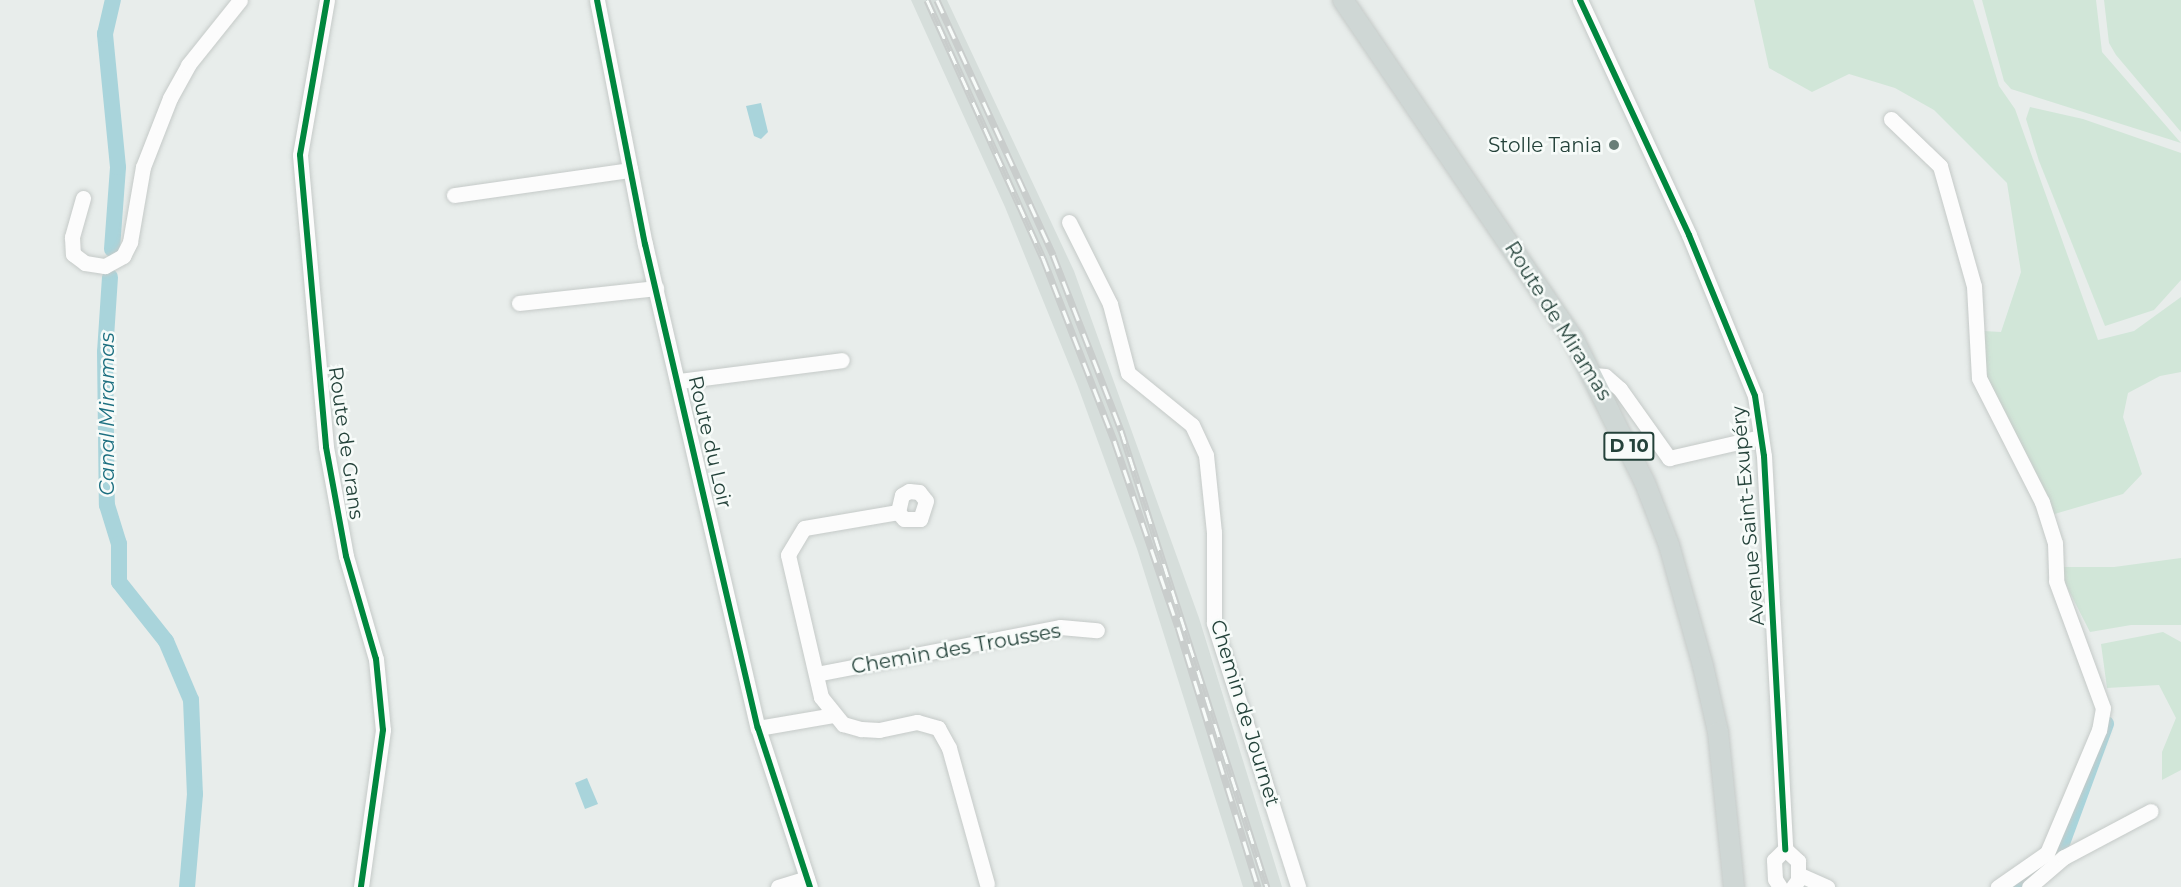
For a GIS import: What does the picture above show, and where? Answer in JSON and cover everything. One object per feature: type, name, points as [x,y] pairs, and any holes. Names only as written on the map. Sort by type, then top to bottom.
[{"type":"main road","name":"Route de Miramas","points":[[1343,0],[1594,375],[1645,483],[1687,604],[1718,732],[1734,887]]},
{"type":"street","points":[[83,198],[72,237],[73,254],[85,263],[105,266],[123,256],[130,242],[143,167],[170,98],[188,65],[240,0]]},
{"type":"street","name":"Route de Grans","points":[[327,0],[300,155],[326,447],[346,556],[376,659],[383,730],[361,887]]},
{"type":"street","name":"Route du Loir","points":[[597,0],[630,171],[758,728],[808,883]]},
{"type":"street","name":"Avenue Saint-Exupéry","points":[[1580,0],[1749,373],[1761,437],[1785,849]]},
{"type":"street","points":[[1891,119],[1940,166],[1974,286],[1979,378],[2042,502],[2055,543],[2056,581],[2103,708],[2099,730],[2047,853],[1998,887]]},
{"type":"street","points":[[454,195],[630,171]]},
{"type":"street","name":"Chemin de Journet","points":[[1069,222],[1110,304],[1128,374],[1192,425],[1206,455],[1214,532],[1214,623],[1298,887]]},
{"type":"street","points":[[519,303],[656,288]]},
{"type":"street","points":[[679,381],[842,360]]},
{"type":"street","points":[[1594,375],[1605,376],[1620,389],[1669,458],[1761,437]]},
{"type":"street","points":[[898,512],[804,528],[788,555],[821,697],[833,715],[861,729],[879,730],[917,722],[938,728],[949,748],[987,884]]},
{"type":"street","name":"Chemin des Trousses","points":[[816,674],[1060,627],[1096,630]]},
{"type":"street","points":[[758,728],[833,715]]},
{"type":"street","points":[[2029,887],[2064,857],[2151,811]]},
{"type":"street","points":[[1780,887],[1774,879],[1774,860],[1785,849],[1796,856],[1796,880],[1827,887]]},
{"type":"street","points":[[778,887],[808,883]]},
{"type":"shaded area","points":[[911,0],[947,0],[1074,271],[1199,618],[1282,887],[1243,887],[1137,549],[1077,384],[1005,207]]},
{"type":"green space","points":[[1754,0],[1973,0],[1999,86],[2015,109],[2098,340],[2134,331],[2181,297],[2181,372],[2160,376],[2128,393],[2123,417],[2142,474],[2123,494],[2051,515],[2032,464],[1989,387],[1980,350],[1983,331],[2001,332],[2021,272],[2007,183],[1934,110],[1895,88],[1849,74],[1812,92],[1769,68]]},
{"type":"green space","points":[[1982,0],[2096,0],[2102,52],[2181,143],[2011,89],[2004,81]]},
{"type":"green space","points":[[2104,0],[2181,0],[2181,132],[2116,55],[2109,43]]},
{"type":"green space","points":[[2030,107],[2083,119],[2181,153],[2181,280],[2154,310],[2105,326],[2039,161],[2026,119]]},
{"type":"green space","points":[[2181,558],[2181,625],[2131,625],[2090,632],[2064,581],[2062,567],[2114,567]]},
{"type":"green space","points":[[2163,632],[2181,642],[2181,770],[2162,780],[2162,752],[2176,718],[2159,685],[2107,688],[2101,644]]},
{"type":"water","points":[[761,103],[768,132],[761,139],[754,136],[746,106]]},
{"type":"water","points":[[587,778],[598,804],[585,809],[575,783]]},
{"type":"waterway","name":"Canal Miramas","points":[[112,249],[118,167],[105,34],[113,0]]},
{"type":"waterway","name":"Canal Miramas","points":[[110,277],[105,352],[107,505],[119,544],[119,582],[166,641],[191,700],[195,794],[187,887]]},
{"type":"waterway","points":[[2019,887],[2057,857],[2106,724]]},
{"type":"railway","points":[[927,0],[1043,258],[1115,443],[1178,627],[1258,887]]},
{"type":"railway","points":[[937,0],[1053,255],[1121,430],[1267,887]]},
{"type":"cycle path","points":[[327,0],[300,155],[326,447],[346,556],[376,659],[383,730],[361,887]]},
{"type":"cycle path","points":[[597,0],[645,244],[758,728],[810,887]]},
{"type":"cycle path","points":[[1580,0],[1689,235],[1755,396],[1764,456],[1785,849]]},
{"type":"place","name":"Stolle Tania","points":[[1614,145]]}]
